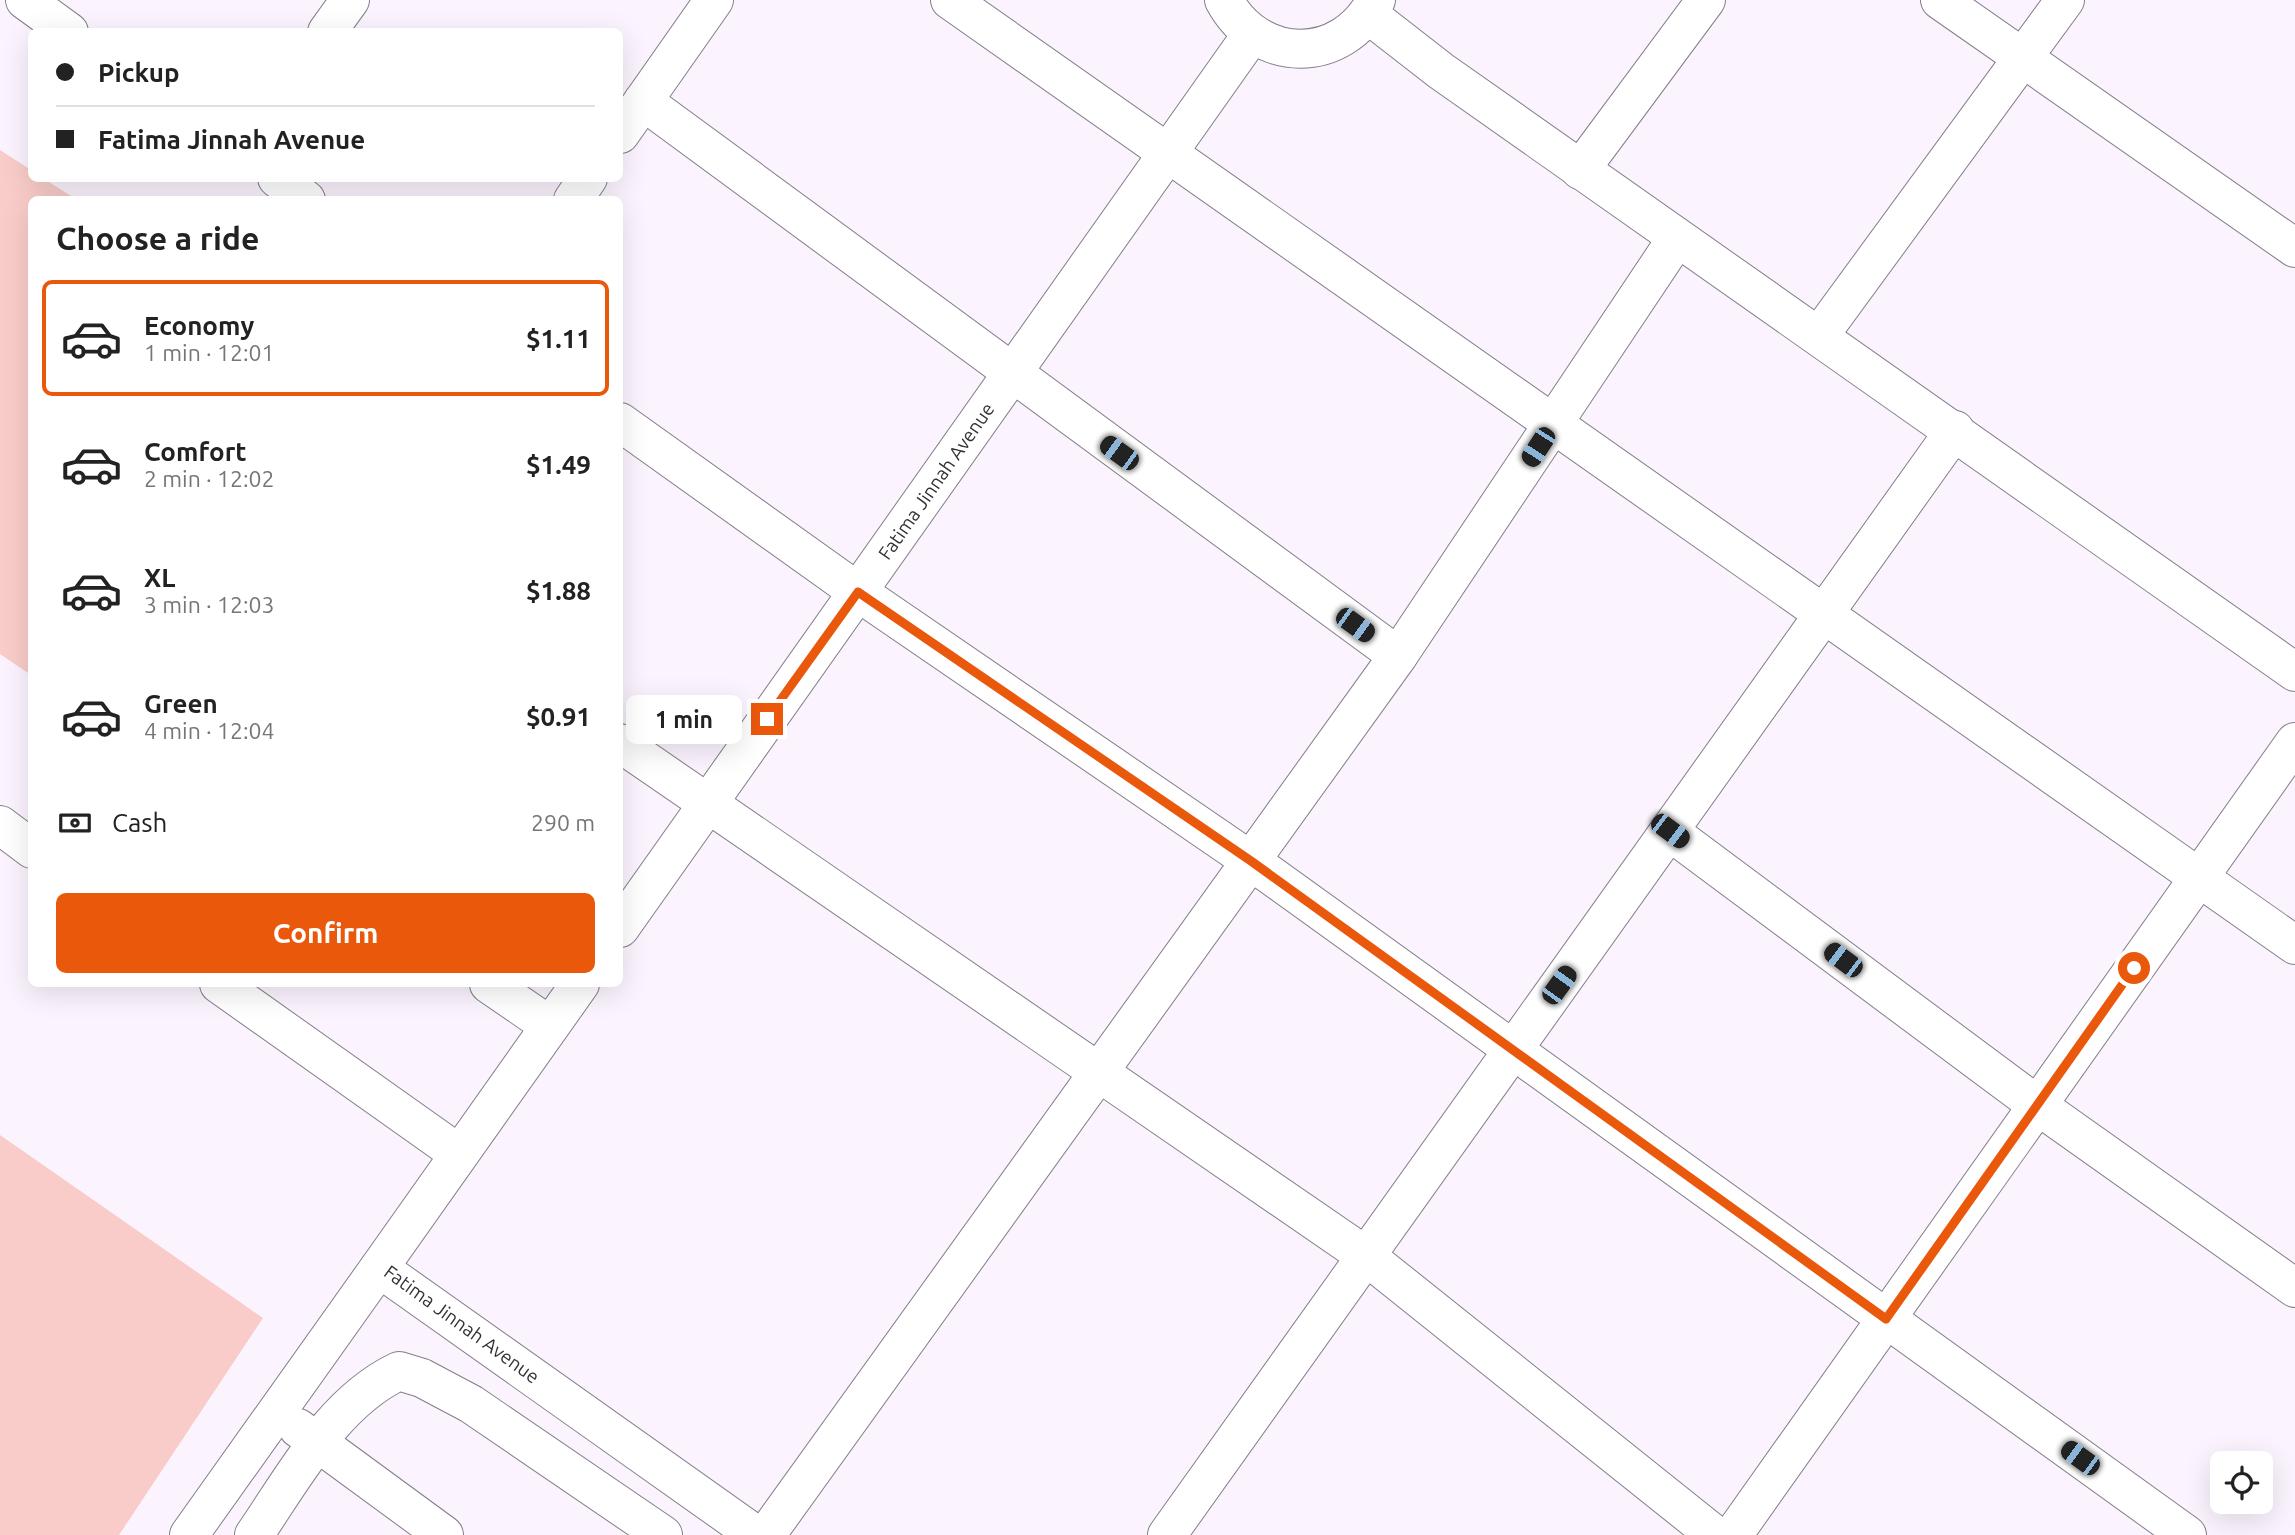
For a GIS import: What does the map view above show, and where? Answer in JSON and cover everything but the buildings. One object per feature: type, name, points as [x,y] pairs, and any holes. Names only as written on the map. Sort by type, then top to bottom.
[{"type":"street","points":[[25,0],[64,28]]},
{"type":"street","points":[[330,28],[350,0]]},
{"type":"street","points":[[623,130],[714,0]]},
{"type":"street","points":[[950,0],[2295,945]]},
{"type":"street","points":[[1224,0],[1233,16],[1252,34],[1276,46],[1301,50],[1327,45],[1350,33],[1373,7],[1441,72],[1955,430],[2295,672]]},
{"type":"street","points":[[1580,170],[1706,0]]},
{"type":"street","points":[[1940,0],[2295,248]]},
{"type":"street","points":[[1819,336],[2065,0]]},
{"type":"street","name":"Fatima Jinnah Avenue","points":[[623,924],[1252,34]]},
{"type":"street","points":[[643,101],[1398,656]]},
{"type":"street","points":[[282,182],[301,196]]},
{"type":"street","points":[[766,1535],[1398,656],[1677,238]]},
{"type":"street","points":[[623,424],[858,592],[1251,861],[2187,1535]]},
{"type":"street","points":[[1167,1535],[1955,430]]},
{"type":"street","points":[[1733,1535],[2295,742]]},
{"type":"street","points":[[623,745],[1366,1256],[1715,1535]]},
{"type":"street","points":[[0,825],[28,846]]},
{"type":"street","points":[[1670,831],[2037,1105],[2295,1288]]},
{"type":"street","points":[[223,987],[459,1154]]},
{"type":"street","points":[[493,987],[550,1026]]},
{"type":"street","name":"Fatima Jinnah Avenue","points":[[578,987],[379,1268],[756,1535]]},
{"type":"street","points":[[189,1535],[379,1268]]},
{"type":"street","points":[[254,1535],[329,1427],[376,1382],[399,1371],[422,1378],[471,1404],[663,1535]]},
{"type":"street","points":[[277,1411],[444,1535]]},
{"type":"shaded area","points":[[0,150],[28,168],[28,182],[49,182],[71,196],[28,196],[28,673],[0,654]]},
{"type":"shaded area","points":[[0,1135],[263,1318],[119,1535],[0,1535]]},
{"type":"route","points":[[767,719],[858,592],[1251,861],[1886,1319],[2134,968]]}]
